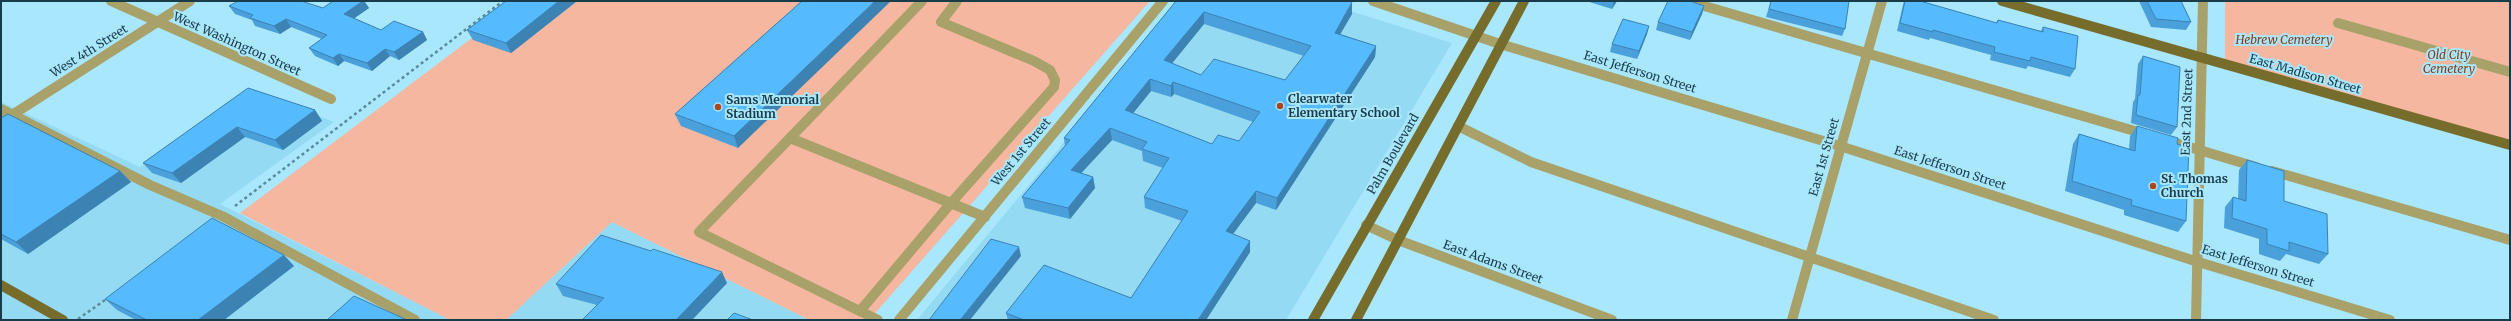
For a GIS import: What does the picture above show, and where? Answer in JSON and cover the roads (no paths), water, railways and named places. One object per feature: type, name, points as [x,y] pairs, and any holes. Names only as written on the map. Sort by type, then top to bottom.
[{"type":"main road","name":"Palm Boulevard","points":[[1313,320],[1366,225],[1496,1]]},
{"type":"main road","points":[[1356,320],[1524,1]]},
{"type":"main road","name":"East Madison Street","points":[[2002,1],[2201,59],[2510,145]]},
{"type":"main road","points":[[1,285],[63,320]]},
{"type":"street","name":"West Washington Street","points":[[111,1],[331,99]]},
{"type":"street","name":"West 4th Street","points":[[1,122],[190,1]]},
{"type":"street","points":[[878,320],[699,232],[922,1]]},
{"type":"street","points":[[860,311],[951,203],[1054,87],[1055,80],[1050,70],[1034,61],[941,22],[957,1]]},
{"type":"street","name":"West 1st Street","points":[[899,320],[1163,1]]},
{"type":"street","name":"East Jefferson Street","points":[[1373,1],[1500,44],[1840,146],[2196,261],[2390,320]]},
{"type":"street","points":[[1688,1],[2153,137]]},
{"type":"street","name":"East 1st Street","points":[[1792,320],[1882,1]]},
{"type":"street","name":"East 2nd Street","points":[[2196,320],[2196,261],[2203,1]]},
{"type":"street","points":[[2338,23],[2510,72]]},
{"type":"street","points":[[1,109],[150,185],[222,216],[415,320]]},
{"type":"street","points":[[1458,126],[1531,162],[1994,320]]},
{"type":"street","points":[[790,138],[985,217]]},
{"type":"street","points":[[2168,141],[2510,240]]},
{"type":"street","name":"East Adams Street","points":[[1366,225],[1398,240],[1612,320]]},
{"type":"place","name":"Clearwater Elementary School","points":[[1280,106]]},
{"type":"place","name":"Sams Memorial Stadium","points":[[718,107]]},
{"type":"place","name":"St. Thomas Church","points":[[2153,186]]},
{"type":"park label","name":"Hebrew Cemetery","points":[[2284,40]]},
{"type":"park label","name":"Old City Cemetery","points":[[2449,62]]}]
